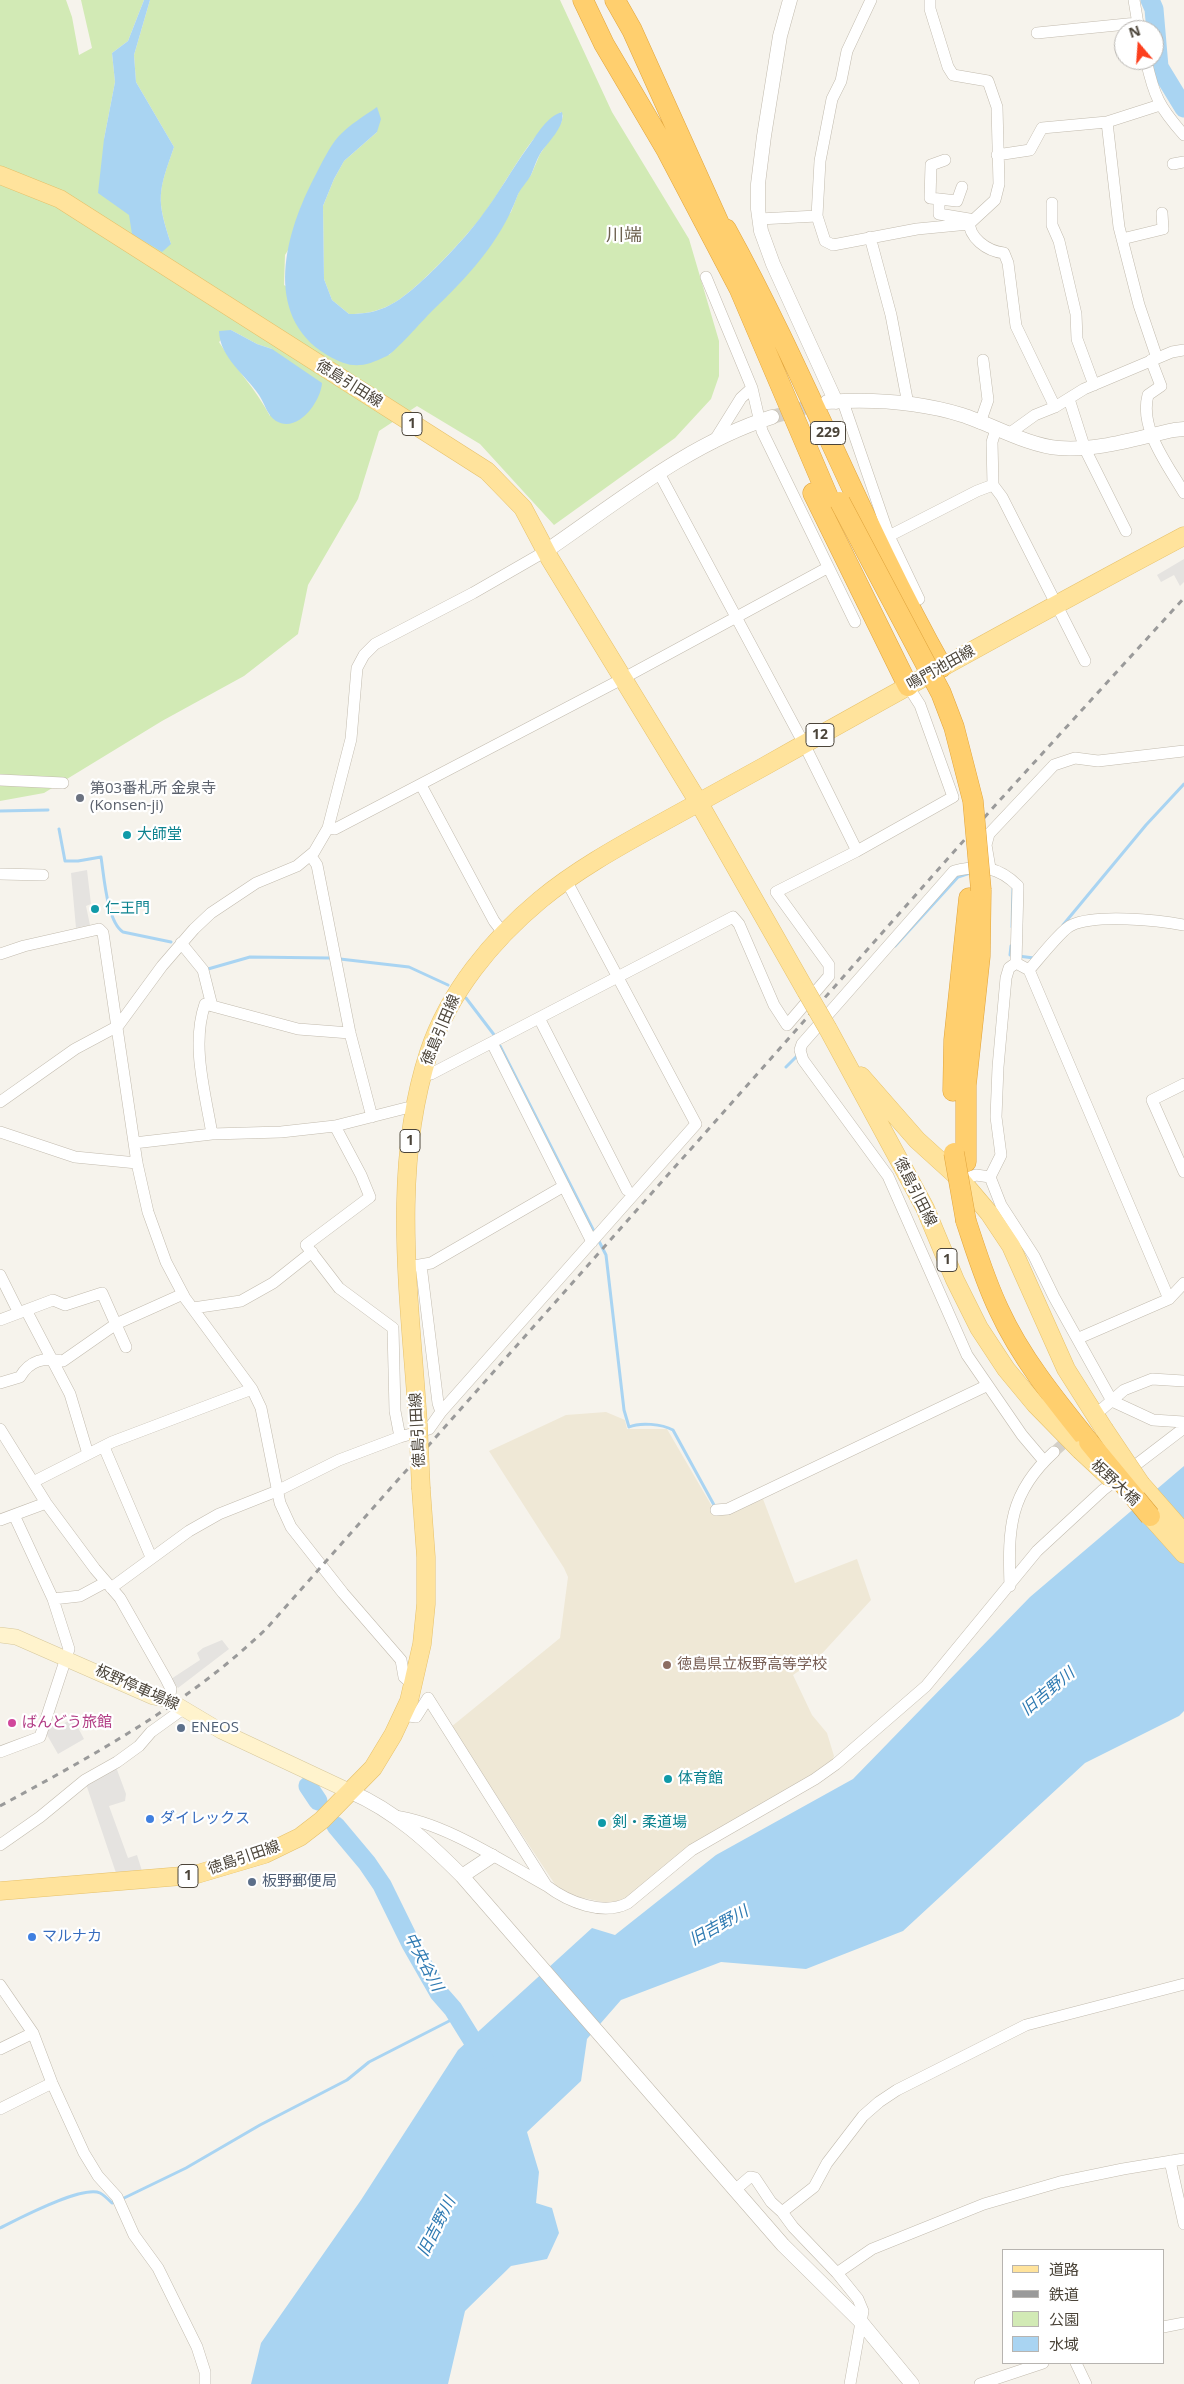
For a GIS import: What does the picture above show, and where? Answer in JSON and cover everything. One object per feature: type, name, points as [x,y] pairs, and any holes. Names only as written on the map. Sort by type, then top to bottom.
[{"type":"highway","points":[[583,0],[604,44],[706,209]]},
{"type":"highway","points":[[615,0],[632,30],[738,288],[836,504],[932,697],[953,761],[963,804],[975,890],[980,956],[966,1085],[960,1165],[982,1270],[1012,1334],[1058,1404],[1093,1440],[1141,1484]]},
{"type":"highway","name":"229","points":[[706,209],[784,340],[882,547],[942,667]]},
{"type":"highway","name":"229","points":[[706,209],[822,513],[908,686]]},
{"type":"highway","points":[[1093,1440],[1150,1516]]},
{"type":"main road","name":"徳島引田線","points":[[0,175],[60,199],[487,471],[522,508],[622,679],[699,802],[828,1029],[925,1208],[955,1280],[979,1328],[1006,1369],[1035,1404],[1093,1440]]},
{"type":"main road","name":"鳴門池田線","points":[[699,802],[942,667],[1184,536]]},
{"type":"main road","name":"徳島引田線","points":[[0,1891],[162,1879],[194,1875],[224,1868],[266,1854],[300,1837],[322,1820],[373,1768],[402,1715],[414,1685],[422,1644],[426,1604],[426,1557],[418,1422],[414,1266],[406,1201],[414,1108],[430,1050],[459,987],[504,934],[540,900],[566,880],[612,850],[699,802]]},
{"type":"main road","name":"徳島引田線","points":[[840,1052],[917,1140],[960,1165],[1011,1246],[1066,1369],[1093,1440]]},
{"type":"main road","points":[[1141,1484],[1184,1533]]},
{"type":"main road","points":[[1150,1516],[1184,1554]]},
{"type":"main road","name":"板野停車場線","points":[[0,1634],[16,1636],[153,1697],[169,1700],[222,1731],[351,1792]]},
{"type":"street","points":[[790,0],[780,36],[760,165],[758,184],[761,230],[773,264],[839,402],[889,536],[919,599]]},
{"type":"street","points":[[871,0],[847,51],[841,81],[832,98],[820,161],[817,216],[825,241],[833,245],[917,229],[969,224],[995,200],[999,184],[997,107],[988,81],[953,75],[948,67],[930,9],[930,0]]},
{"type":"street","points":[[1134,0],[1137,20]]},
{"type":"street","points":[[1038,33],[1114,28]]},
{"type":"street","points":[[1148,70],[1151,86],[1160,105],[1184,135]]},
{"type":"street","points":[[997,155],[1030,150],[1042,128],[1107,122],[1160,105]]},
{"type":"street","points":[[1107,122],[1112,184],[1122,239],[1160,386],[1148,395],[1146,402],[1151,434],[1184,493]]},
{"type":"street","points":[[944,160],[931,165],[930,198],[957,201],[962,188]]},
{"type":"street","points":[[939,200],[940,214],[969,218],[969,224],[979,242],[990,251],[1004,254],[1008,263],[1016,326],[1055,407]]},
{"type":"street","points":[[1052,203],[1052,225],[1059,241],[1076,314],[1077,339],[1094,385]]},
{"type":"street","points":[[1122,239],[1163,229],[1162,213]]},
{"type":"street","points":[[759,220],[817,216]]},
{"type":"street","points":[[870,237],[891,315],[908,404]]},
{"type":"street","points":[[706,277],[827,568],[855,622]]},
{"type":"street","points":[[1085,661],[1002,496],[993,485],[992,442],[1003,431],[1055,407],[1094,385],[1154,359],[1184,350]]},
{"type":"street","points":[[980,422],[988,400],[983,360]]},
{"type":"street","points":[[713,443],[741,398],[752,388]]},
{"type":"street","points":[[1069,399],[1085,449],[1126,531]]},
{"type":"street","points":[[821,403],[908,404],[955,413],[1040,445],[1057,448],[1085,449],[1124,442],[1151,434],[1184,429]]},
{"type":"street","points":[[0,1102],[75,1049],[118,1026],[181,943],[194,929],[228,900],[256,883],[297,866],[311,856],[328,828],[351,739],[357,668],[364,655],[375,644],[473,593],[546,551],[659,473],[713,443],[766,419]]},
{"type":"street","points":[[659,473],[804,744],[857,851]]},
{"type":"street","points":[[889,536],[993,485]]},
{"type":"street","points":[[328,828],[335,829],[421,785],[737,618],[827,568]]},
{"type":"street","points":[[423,1075],[431,1074],[492,1043],[732,917],[739,924],[774,1005],[787,1024],[829,976],[829,965],[776,892],[857,851],[953,798],[920,705],[908,686]]},
{"type":"street","points":[[990,868],[986,845],[989,834],[1054,765],[1076,758],[1098,761],[1184,751]]},
{"type":"street","points":[[0,780],[62,783]]},
{"type":"street","points":[[421,785],[494,921],[504,934]]},
{"type":"street","points":[[311,856],[317,864],[350,1033],[372,1117]]},
{"type":"street","points":[[1016,963],[1018,886],[1007,875],[990,868],[970,868],[954,871],[802,1044],[800,1050],[803,1060],[888,1176],[908,1217],[967,1355],[986,1386],[1044,1461]]},
{"type":"street","points":[[0,874],[43,875]]},
{"type":"street","points":[[53,1599],[80,1596],[108,1585],[189,1531],[219,1514],[277,1490],[339,1460],[400,1437],[429,1429],[441,1412],[696,1124],[566,880]]},
{"type":"street","points":[[1028,970],[1070,925],[1100,920],[1156,920],[1184,925]]},
{"type":"street","points":[[0,954],[24,946],[99,930],[103,933],[137,1163],[151,1221],[166,1262],[183,1294],[252,1389],[261,1408],[280,1503],[291,1527],[344,1594],[401,1660],[404,1677],[414,1685]]},
{"type":"street","points":[[181,943],[203,970],[212,1006]]},
{"type":"street","points":[[1016,963],[1028,970],[1169,1299]]},
{"type":"street","points":[[1016,963],[1009,968],[1006,978],[997,1100],[1001,1156],[990,1176],[1001,1205],[1034,1256],[1112,1401],[1153,1420],[1184,1422]]},
{"type":"street","points":[[212,1134],[200,1063],[199,1038],[201,1016],[205,1004],[298,1029],[350,1033]]},
{"type":"street","points":[[539,1018],[627,1190]]},
{"type":"street","points":[[492,1043],[564,1186],[595,1238]]},
{"type":"street","points":[[1184,1084],[1152,1100],[1184,1172]]},
{"type":"street","points":[[134,1143],[212,1134],[281,1132],[335,1126],[406,1108],[414,1108]]},
{"type":"street","points":[[335,1126],[361,1175],[370,1197],[306,1245],[340,1288],[393,1328],[395,1411],[400,1437]]},
{"type":"street","points":[[0,1132],[75,1157],[137,1163]]},
{"type":"street","points":[[960,1165],[976,1175],[990,1176]]},
{"type":"street","points":[[441,1412],[414,1266],[431,1262],[564,1186]]},
{"type":"street","points":[[908,1217],[925,1208]]},
{"type":"street","points":[[193,1308],[240,1301],[273,1283],[312,1252]]},
{"type":"street","points":[[0,1275],[70,1394],[88,1454]]},
{"type":"street","points":[[1079,1338],[1169,1299],[1184,1283]]},
{"type":"street","points":[[0,1320],[53,1300],[65,1305],[102,1292],[126,1347]]},
{"type":"street","points":[[0,1383],[20,1377],[26,1366],[50,1358],[63,1361],[116,1324],[183,1294]]},
{"type":"street","points":[[1102,1409],[1124,1390],[1152,1379],[1184,1381]]},
{"type":"street","points":[[716,1510],[728,1509],[986,1386]]},
{"type":"street","points":[[33,1482],[104,1446],[252,1389]]},
{"type":"street","points":[[394,1816],[414,1818],[492,1856],[547,1886],[559,1895],[592,1907],[613,1909],[628,1903],[692,1850],[836,1764],[926,1686],[1037,1551],[1103,1490],[1184,1428]]},
{"type":"street","points":[[0,1429],[46,1503],[130,1613],[171,1689],[169,1700]]},
{"type":"street","points":[[104,1446],[151,1557]]},
{"type":"street","points":[[1010,1586],[1008,1542],[1016,1504],[1022,1489],[1044,1461],[1054,1452]]},
{"type":"street","points":[[0,1520],[46,1503]]},
{"type":"street","points":[[0,1752],[40,1737],[68,1658],[69,1649],[53,1599],[14,1515]]},
{"type":"street","points":[[402,1715],[416,1717],[428,1698],[547,1886]]},
{"type":"street","points":[[0,1845],[40,1817],[85,1780],[117,1762],[139,1746],[151,1732],[183,1709]]},
{"type":"street","points":[[351,1792],[372,1800],[394,1816],[462,1876],[783,2245],[861,2322],[912,2384]]},
{"type":"street","points":[[462,1876],[492,1856]]},
{"type":"street","points":[[782,2212],[814,2187],[827,2163],[864,2116],[879,2102],[898,2090],[1026,2025],[1184,1984]]},
{"type":"street","points":[[0,1985],[33,2033],[52,2083],[84,2153],[98,2176],[118,2200],[134,2235],[158,2268],[197,2347],[205,2372],[205,2384]]},
{"type":"street","points":[[0,2049],[33,2033]]},
{"type":"street","points":[[0,2109],[52,2083]]},
{"type":"street","points":[[837,2273],[872,2248],[984,2204],[1060,2182],[1123,2168],[1184,2159]]},
{"type":"street","points":[[1170,2161],[1184,2224]]},
{"type":"street","points":[[732,2186],[750,2177],[754,2178],[771,2202],[837,2273],[858,2299],[862,2311],[861,2322],[854,2349],[850,2384]]},
{"type":"street","points":[[1164,2328],[1184,2322]]},
{"type":"street","points":[[980,2384],[1040,2364]]},
{"type":"street","points":[[1076,2364],[1086,2384]]},
{"type":"shaded area","points":[[1184,559],[1184,582],[1180,586],[1174,575],[1161,582],[1157,575]]},
{"type":"shaded area","points":[[87,870],[91,904],[86,906],[90,925],[76,928],[71,873]]},
{"type":"shaded area","name":"徳島県立板野高等学校","points":[[606,1412],[625,1420],[627,1429],[667,1429],[717,1515],[725,1515],[763,1499],[795,1583],[857,1559],[871,1600],[818,1658],[793,1675],[812,1715],[827,1733],[834,1756],[832,1763],[626,1900],[612,1904],[574,1896],[558,1889],[451,1727],[560,1638],[568,1577],[489,1451],[566,1415]]},
{"type":"shaded area","points":[[222,1640],[229,1649],[178,1688],[171,1679],[200,1660],[197,1653],[203,1648]]},
{"type":"shaded area","points":[[73,1718],[84,1739],[58,1754],[47,1735],[49,1724],[58,1721],[61,1725]]},
{"type":"shaded area","points":[[116,1767],[126,1794],[125,1801],[109,1806],[128,1858],[137,1855],[142,1871],[116,1873],[86,1784]]},
{"type":"green space","points":[[0,0],[66,0],[72,17],[79,55],[92,48],[81,0],[144,0],[128,41],[112,53],[115,82],[104,139],[171,244],[163,216],[161,195],[162,185],[174,147],[136,82],[134,55],[150,0],[560,0],[612,112],[689,239],[719,341],[719,376],[711,399],[675,438],[554,525],[480,444],[417,406],[379,431],[358,499],[308,585],[298,634],[244,676],[162,721],[44,793],[0,801]],"holes":[[[377,108],[377,132],[344,161],[323,206],[324,279],[332,300],[349,314],[370,312],[390,305],[400,299],[425,277],[465,237],[483,215],[538,134],[561,112],[563,116],[561,123],[540,154],[531,175],[520,189],[511,212],[389,355],[284,285],[285,255]],[[231,330],[257,344],[272,349],[270,416],[219,342]]]},
{"type":"water","points":[[144,0],[150,0],[134,55],[136,82],[174,147],[162,186],[161,196],[163,216],[171,244],[162,252],[132,234],[129,215],[98,193],[104,139],[115,82],[112,53],[128,41]]},
{"type":"water","points":[[377,107],[381,119],[377,132],[344,161],[323,206],[324,279],[332,300],[349,314],[360,314],[385,307],[400,299],[426,277],[453,250],[489,206],[543,126],[552,117],[562,112],[562,117],[559,129],[540,154],[531,175],[518,194],[501,229],[470,272],[391,353],[370,363],[350,365],[335,360],[306,338],[293,318],[287,295],[285,271],[295,222],[304,198],[325,156],[342,133]]},
{"type":"water","points":[[231,330],[257,344],[272,349],[322,383],[321,390],[307,414],[292,423],[284,424],[270,416],[259,395],[228,358],[220,341],[219,331]]},
{"type":"water","name":"旧吉野川","points":[[1184,1466],[1184,1711],[1179,1716],[1085,1763],[903,1931],[806,1969],[721,1962],[621,2000],[587,2039],[581,2081],[527,2132],[539,2172],[536,2203],[552,2208],[559,2233],[547,2259],[511,2266],[465,2311],[448,2384],[251,2384],[261,2343],[361,2200],[458,2050],[592,1928],[615,1935],[716,1855],[853,1779],[1030,1597]]},
{"type":"waterway","points":[[1150,0],[1154,9],[1159,67],[1184,108]]},
{"type":"waterway","points":[[1063,925],[1146,825],[1184,784]]},
{"type":"waterway","points":[[0,811],[48,810]]},
{"type":"waterway","points":[[59,829],[65,861],[101,857],[107,898],[113,919],[118,927],[123,932],[171,942]]},
{"type":"waterway","points":[[895,946],[958,877],[970,873]]},
{"type":"waterway","points":[[1012,927],[1013,889]]},
{"type":"waterway","points":[[1011,946],[1010,955],[1034,958]]},
{"type":"waterway","points":[[208,969],[250,957],[329,958]]},
{"type":"waterway","points":[[340,959],[409,967],[448,985]]},
{"type":"waterway","points":[[466,998],[495,1036]]},
{"type":"waterway","points":[[500,1046],[606,1255],[624,1410],[629,1427],[651,1424],[673,1430],[714,1505]]},
{"type":"waterway","points":[[786,1067],[798,1055]]},
{"type":"waterway","name":"中央谷川","points":[[308,1786],[318,1801]]},
{"type":"waterway","name":"中央谷川","points":[[336,1826],[367,1863],[382,1885],[411,1944],[439,1993],[453,2009],[484,2059]]},
{"type":"waterway","points":[[122,2199],[186,2168],[260,2125],[347,2080],[369,2062],[457,2017]]},
{"type":"waterway","points":[[0,2228],[50,2204],[79,2194],[100,2193],[112,2203],[116,2202]]},
{"type":"tunnel","points":[[772,417],[821,403]]},
{"type":"tunnel","points":[[1054,1452],[1100,1411]]},
{"type":"railway","points":[[0,1806],[105,1747],[173,1704],[205,1681],[266,1629],[990,811],[1184,598]]},
{"type":"place","name":"第03番札所 金泉寺 (Konsen-ji)","points":[[80,798]]},
{"type":"place","name":"大師堂","points":[[127,835]]},
{"type":"place","name":"仁王門","points":[[95,909]]},
{"type":"place","name":"徳島県立板野高等学校","points":[[667,1665]]},
{"type":"place","name":"ばんどう旅館","points":[[12,1723]]},
{"type":"place","name":"ENEOS","points":[[181,1728]]},
{"type":"place","name":"体育館","points":[[668,1779]]},
{"type":"place","name":"ダイレックス","points":[[150,1819]]},
{"type":"place","name":"剣・柔道場","points":[[602,1823]]},
{"type":"place","name":"板野郵便局","points":[[252,1882]]},
{"type":"place","name":"マルナカ","points":[[32,1937]]},
{"type":"district","name":"川端","points":[[624,236]]}]
